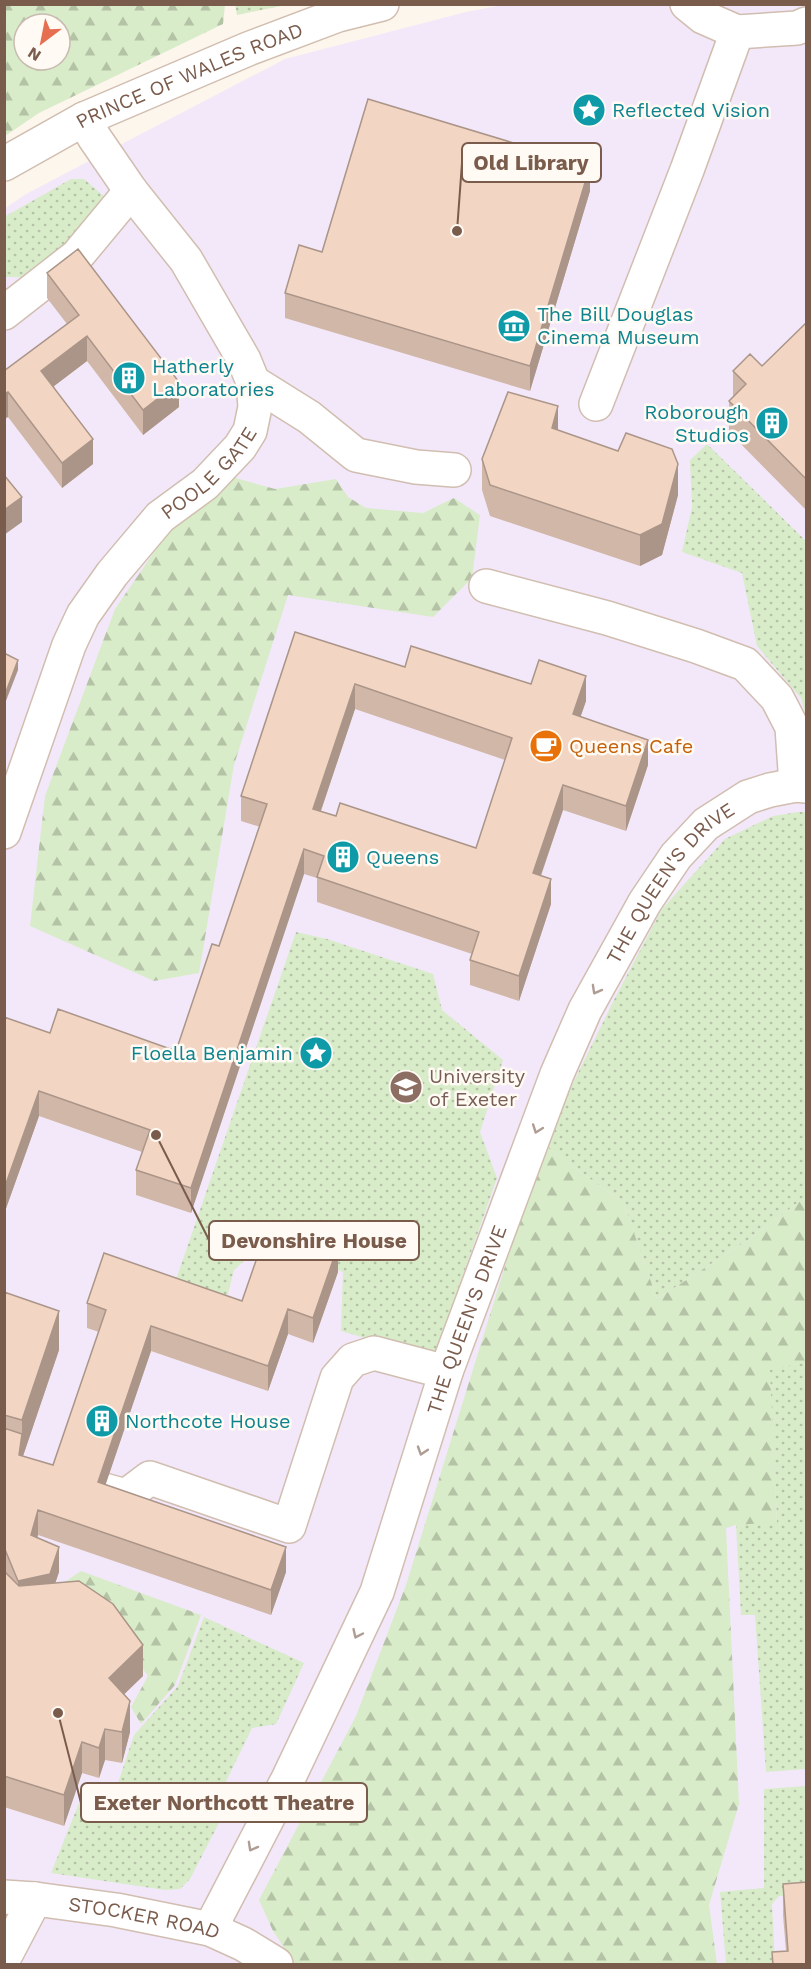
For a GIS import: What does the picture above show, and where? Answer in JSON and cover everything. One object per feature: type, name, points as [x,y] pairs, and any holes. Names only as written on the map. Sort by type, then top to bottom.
[{"type":"street","name":"PRINCE OF WALES ROAD","points":[[4,164],[84,119],[248,48],[338,15],[382,4]]},
{"type":"street","points":[[687,4],[704,17],[737,32],[797,28],[807,24]]},
{"type":"street","points":[[596,404],[687,170],[737,32]]},
{"type":"street","name":"POOLE GATE","points":[[4,832],[69,645],[83,615],[112,574],[160,517],[205,484],[240,447],[250,431],[255,407],[253,382],[235,344],[186,260],[131,191],[93,137],[84,119]]},
{"type":"street","points":[[4,313],[77,256],[131,191]]},
{"type":"street","points":[[253,382],[309,417],[356,455],[454,470]]},
{"type":"street","points":[[486,586],[607,618],[745,664],[777,698],[792,727],[801,786]]},
{"type":"street","name":"THE QUEEN'S DRIVE","points":[[210,1929],[288,1779],[377,1592],[446,1372],[557,1074],[585,1010],[645,902],[676,856],[706,824],[748,797],[770,790],[801,786]]},
{"type":"street","points":[[104,1490],[126,1496],[150,1478],[289,1526],[337,1378],[353,1360],[374,1353],[446,1372]]},
{"type":"street","points":[[4,1958],[20,1898]]},
{"type":"street","name":"STOCKER ROAD","points":[[20,1898],[116,1910],[210,1929],[243,1944],[276,1965]]},
{"type":"shaded area","name":"University of Exeter","points":[[508,4],[806,5],[806,1964],[5,1964],[4,209],[26,194],[285,59],[466,12]]},
{"type":"green space","points":[[5,4],[225,4],[223,24],[39,113],[5,136]]},
{"type":"green space","points":[[235,4],[285,4],[286,5],[237,15]]},
{"type":"green space","points":[[71,179],[84,179],[106,198],[38,280],[5,277],[4,217]]},
{"type":"green space","points":[[707,444],[806,541],[806,716],[801,698],[757,646],[742,573],[682,552],[692,507],[690,460]]},
{"type":"green space","points":[[232,477],[275,489],[336,479],[348,497],[366,508],[423,513],[454,498],[480,515],[472,578],[433,617],[288,595],[234,765],[199,973],[154,981],[30,926],[45,796],[115,609],[172,526]]},
{"type":"green space","points":[[806,812],[806,1198],[748,1240],[657,1299],[624,1204],[543,1144],[662,909],[725,839],[773,816]]},
{"type":"green space","points":[[296,932],[327,939],[433,974],[442,1010],[503,1060],[480,1132],[497,1178],[434,1358],[341,1331],[343,1272],[267,1240],[234,1270],[224,1309],[172,1291]]},
{"type":"green space","points":[[543,1144],[624,1204],[657,1299],[748,1240],[806,1198],[806,1362],[770,1370],[777,1522],[736,1525],[726,1528],[739,1804],[709,1905],[717,1964],[295,1964],[273,1931],[259,1900],[356,1716],[406,1585]]},
{"type":"green space","points":[[806,1362],[806,1769],[766,1772],[755,1615],[741,1615],[736,1525],[777,1521],[769,1369]]},
{"type":"green space","points":[[81,1571],[201,1615],[175,1685],[141,1724],[131,1707],[148,1676],[108,1623],[57,1603],[63,1583]]},
{"type":"green space","points":[[204,1617],[304,1663],[276,1724],[252,1728],[217,1800],[221,1819],[190,1879],[180,1889],[165,1890],[51,1873],[85,1788],[116,1789],[134,1735],[178,1686]]},
{"type":"green space","points":[[806,1786],[806,1896],[779,1896],[772,1904],[775,1964],[726,1964],[720,1892],[764,1888],[764,1789]]},
{"type":"building","points":[[368,99],[590,166],[530,366],[285,293],[299,245],[322,252]]},
{"type":"building","points":[[78,249],[179,382],[143,410],[87,336],[41,371],[93,439],[62,463],[8,392],[4,394],[4,371],[79,315],[47,273]]},
{"type":"building","name":"Roborough Studios","points":[[807,322],[807,480],[729,401],[746,384],[733,371],[750,354],[762,366]]},
{"type":"building","points":[[508,392],[558,406],[552,428],[618,451],[626,433],[672,449],[678,464],[662,524],[640,535],[490,485],[482,459]]},
{"type":"building","points":[[4,475],[22,497],[4,510]]},
{"type":"building","points":[[295,632],[405,667],[411,646],[531,684],[539,660],[586,676],[573,714],[648,740],[626,806],[563,785],[533,873],[551,879],[519,976],[470,960],[479,932],[317,877],[324,856],[304,849],[191,1188],[136,1170],[150,1130],[39,1091],[4,1189],[4,1017],[50,1033],[58,1009],[176,1051],[212,944],[219,946],[267,804],[241,796]],"holes":[[[355,684],[512,738],[476,848],[340,803],[336,816],[313,809]]]},
{"type":"building","points":[[4,653],[18,660],[4,697]]},
{"type":"building","points":[[269,1223],[338,1246],[313,1318],[288,1309],[268,1366],[151,1326],[98,1482],[286,1547],[271,1590],[38,1510],[31,1535],[59,1547],[50,1574],[18,1581],[4,1547],[4,1428],[22,1434],[19,1455],[53,1465],[106,1310],[87,1303],[104,1253],[242,1301]]},
{"type":"building","points":[[4,1292],[59,1311],[22,1420],[4,1415]]},
{"type":"building","points":[[6,1573],[19,1586],[79,1581],[113,1604],[143,1645],[109,1678],[130,1701],[122,1732],[105,1729],[99,1748],[82,1742],[64,1795],[4,1776],[4,1574]]},
{"type":"building","points":[[807,1882],[807,1965],[773,1965],[772,1952],[788,1951],[783,1884]]},
{"type":"place","name":"Reflected Vision","points":[[589,110]]},
{"type":"place","name":"Old Library","points":[[457,231]]},
{"type":"place","name":"The Bill Douglas Cinema Museum","points":[[514,326]]},
{"type":"place","name":"Hatherly Laboratories","points":[[129,378]]},
{"type":"place","name":"Roborough Studios","points":[[772,423]]},
{"type":"place","name":"Queens Cafe","points":[[546,746]]},
{"type":"place","name":"Queens","points":[[343,857]]},
{"type":"place","name":"Floella Benjamin","points":[[316,1053]]},
{"type":"place","name":"University of Exeter","points":[[406,1087]]},
{"type":"place","name":"Devonshire House","points":[[156,1135]]},
{"type":"place","name":"Northcote House","points":[[102,1421]]},
{"type":"place","name":"Exeter Northcott Theatre","points":[[58,1713]]}]
